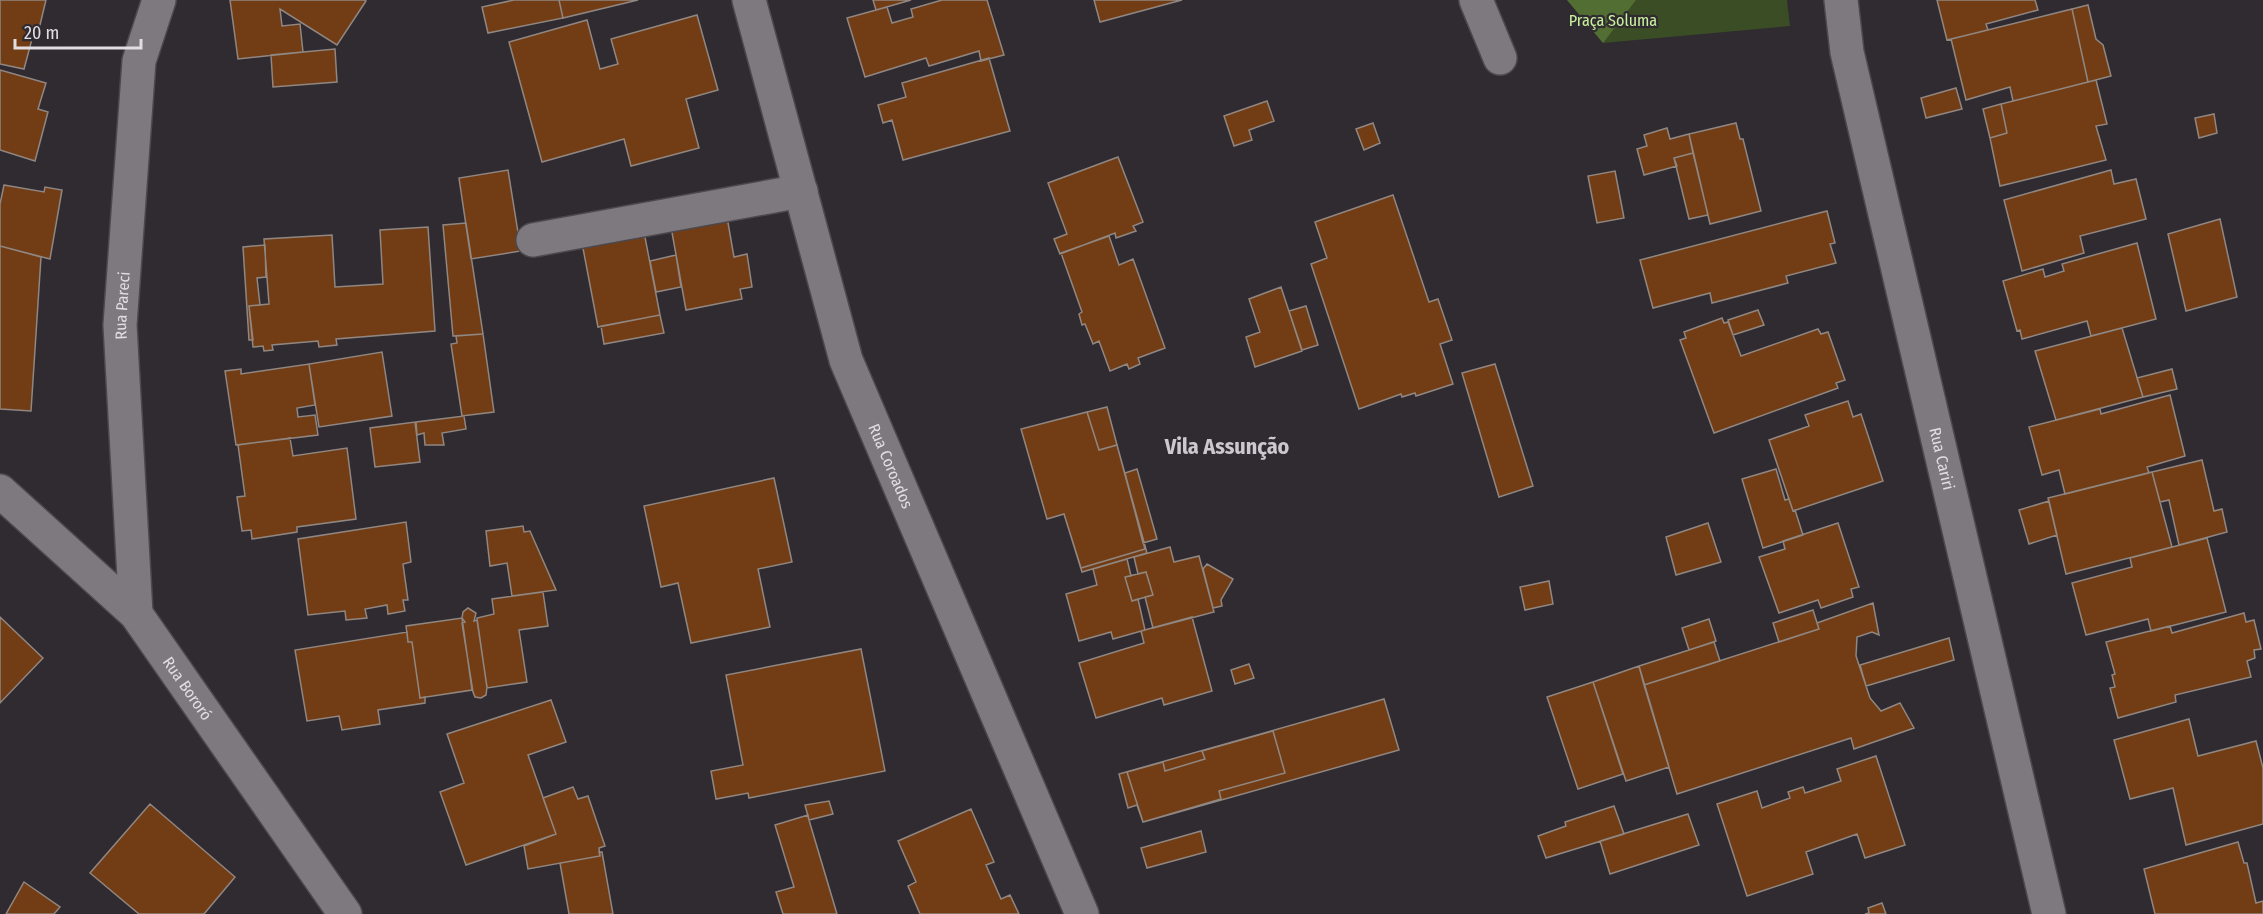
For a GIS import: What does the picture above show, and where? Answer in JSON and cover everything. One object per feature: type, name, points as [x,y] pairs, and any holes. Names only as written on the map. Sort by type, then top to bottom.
[{"type":"street","name":"Rua Pareci","points":[[136,614],[120,325],[139,61],[159,0]]},
{"type":"street","name":"Rua Coroados","points":[[749,0],[846,360],[1082,914]]},
{"type":"street","points":[[1476,0],[1500,58]]},
{"type":"street","name":"Rua Cariri","points":[[1841,0],[1847,52],[2049,914]]},
{"type":"street","points":[[533,240],[801,191]]},
{"type":"street","name":"Rua Bororó","points":[[0,491],[136,614],[345,914]]},
{"type":"green space","name":"Praça Soluma","points":[[1567,0],[1787,0],[1790,26],[1603,43]]},
{"type":"green space","points":[[1567,0],[1636,0],[1603,43]]},
{"type":"building","points":[[0,0],[46,0],[39,29],[35,28],[24,69],[0,64]]},
{"type":"building","points":[[230,0],[366,1],[337,45],[280,9],[282,26],[300,24],[303,52],[238,59]]},
{"type":"building","points":[[514,0],[559,0],[563,18],[488,33],[482,7]]},
{"type":"building","points":[[559,0],[638,0],[563,18]]},
{"type":"building","points":[[873,0],[911,0],[876,10]]},
{"type":"building","points":[[942,0],[987,0],[1004,55],[981,61],[979,51],[929,66],[926,58],[865,77],[847,18],[887,7],[892,23],[913,17],[911,9]]},
{"type":"building","points":[[1094,0],[1182,0],[1100,22]]},
{"type":"building","points":[[1937,0],[2035,0],[2038,10],[1986,24],[1988,30],[1947,40]]},
{"type":"building","points":[[2088,5],[2096,39],[2103,45],[2111,76],[2088,82],[2072,9]]},
{"type":"building","points":[[2072,9],[2088,82],[2013,101],[2010,87],[1966,100],[1951,39]]},
{"type":"building","points":[[697,15],[718,90],[686,99],[699,148],[631,166],[624,139],[542,162],[509,42],[587,20],[600,69],[618,64],[611,39]]},
{"type":"building","points":[[335,49],[337,82],[273,87],[271,55]]},
{"type":"building","points":[[989,58],[1010,131],[903,160],[892,120],[883,123],[878,105],[906,97],[902,83]]},
{"type":"building","points":[[0,70],[46,83],[38,109],[48,112],[35,161],[0,150]]},
{"type":"building","points":[[2096,80],[2107,124],[2096,126],[2106,160],[2000,186],[1990,138],[2007,133],[2001,104]]},
{"type":"building","points":[[1956,88],[1962,109],[1926,118],[1921,98]]},
{"type":"building","points":[[1267,101],[1274,121],[1249,130],[1252,140],[1234,146],[1224,116]]},
{"type":"building","points":[[2001,104],[2007,133],[1990,138],[1983,109]]},
{"type":"building","points":[[2214,114],[2217,133],[2199,138],[2195,118]]},
{"type":"building","points":[[1373,123],[1380,143],[1364,150],[1356,129]]},
{"type":"building","points":[[1736,123],[1740,139],[1743,139],[1761,211],[1710,224],[1689,134]]},
{"type":"building","points":[[1667,128],[1670,139],[1689,134],[1693,153],[1674,158],[1677,166],[1644,175],[1637,149],[1647,146],[1644,135]]},
{"type":"building","points":[[1693,153],[1708,215],[1689,219],[1674,158]]},
{"type":"building","points":[[1118,157],[1143,222],[1133,226],[1136,231],[1116,238],[1115,233],[1060,254],[1054,239],[1067,234],[1048,183]]},
{"type":"building","points":[[508,170],[521,251],[471,259],[459,178]]},
{"type":"building","points":[[2111,170],[2114,184],[2136,179],[2146,219],[2080,236],[2084,253],[2022,271],[2004,200]]},
{"type":"building","points":[[1615,171],[1624,218],[1597,223],[1588,176]]},
{"type":"building","points":[[4,185],[44,192],[45,187],[62,190],[50,259],[0,246],[0,204]]},
{"type":"building","points":[[1393,195],[1429,302],[1438,299],[1452,340],[1440,344],[1453,384],[1416,396],[1415,393],[1402,397],[1401,394],[1359,409],[1311,264],[1327,258],[1315,222]]},
{"type":"building","points":[[1827,211],[1835,243],[1830,244],[1836,263],[1786,276],[1788,283],[1712,303],[1710,293],[1653,308],[1640,260]]},
{"type":"building","points":[[727,217],[734,257],[747,254],[752,287],[740,289],[742,299],[686,310],[671,227]]},
{"type":"building","points":[[2220,219],[2237,297],[2186,311],[2168,234]]},
{"type":"building","points":[[466,223],[483,334],[453,336],[443,225]]},
{"type":"building","points":[[428,227],[435,331],[336,339],[337,345],[319,347],[318,341],[272,345],[273,350],[264,351],[263,346],[253,347],[249,306],[269,304],[264,239],[332,235],[335,287],[383,284],[380,230]]},
{"type":"building","points":[[644,232],[660,315],[598,327],[582,243]]},
{"type":"building","points":[[1109,236],[1119,265],[1133,259],[1165,348],[1138,358],[1140,364],[1129,369],[1127,364],[1110,371],[1099,341],[1093,344],[1085,324],[1082,325],[1079,314],[1082,312],[1061,253]]},
{"type":"building","points":[[2137,243],[2156,319],[2091,336],[2087,321],[2022,339],[2020,330],[2017,331],[2003,281],[2043,269],[2045,277],[2064,271],[2062,264]]},
{"type":"building","points":[[265,245],[266,277],[257,278],[260,305],[249,306],[253,340],[249,340],[243,247]]},
{"type":"building","points":[[0,246],[41,257],[31,411],[0,409]]},
{"type":"building","points":[[676,255],[681,287],[656,292],[650,261]]},
{"type":"building","points":[[1281,287],[1302,351],[1255,367],[1246,337],[1260,332],[1249,299]]},
{"type":"building","points":[[1306,306],[1318,345],[1302,350],[1289,311]]},
{"type":"building","points":[[1758,310],[1764,325],[1733,335],[1728,320]]},
{"type":"building","points":[[660,315],[664,333],[604,344],[601,326]]},
{"type":"building","points":[[1722,318],[1724,323],[1728,322],[1741,356],[1818,329],[1821,334],[1828,332],[1845,380],[1836,383],[1838,388],[1714,433],[1680,340],[1686,338],[1684,332]]},
{"type":"building","points":[[2122,328],[2143,397],[2056,420],[2035,351]]},
{"type":"building","points":[[483,334],[494,412],[462,416],[451,344],[457,343],[456,336]]},
{"type":"building","points":[[382,352],[392,416],[319,427],[309,364]]},
{"type":"building","points":[[309,364],[315,405],[297,408],[298,417],[315,415],[318,435],[236,445],[225,371],[241,369],[241,374]]},
{"type":"building","points":[[1495,364],[1533,486],[1499,497],[1462,373]]},
{"type":"building","points":[[2172,369],[2177,389],[2143,397],[2137,378]]},
{"type":"building","points":[[2170,395],[2185,456],[2147,467],[2149,473],[2065,494],[2059,470],[2042,475],[2029,427],[2100,409],[2101,414]]},
{"type":"building","points":[[1848,401],[1853,417],[1861,414],[1883,481],[1793,511],[1769,440],[1809,426],[1805,415]]},
{"type":"building","points":[[1107,407],[1117,445],[1099,450],[1087,412]]},
{"type":"building","points":[[1087,412],[1099,450],[1117,445],[1145,549],[1081,568],[1064,514],[1047,519],[1021,429]]},
{"type":"building","points":[[1087,412],[1099,450],[1117,445],[1147,553],[1082,572],[1064,514],[1047,519],[1021,429]]},
{"type":"building","points":[[464,416],[466,429],[442,433],[444,445],[425,445],[424,433],[417,435],[416,422]]},
{"type":"building","points":[[415,422],[420,462],[375,467],[370,428]]},
{"type":"building","points":[[290,438],[293,456],[347,448],[356,519],[297,527],[297,532],[252,539],[251,530],[242,531],[237,497],[245,496],[238,445]]},
{"type":"building","points":[[2202,460],[2214,511],[2222,509],[2227,532],[2179,545],[2169,500],[2160,502],[2152,472]]},
{"type":"building","points":[[1137,469],[1157,539],[1143,543],[1125,473]]},
{"type":"building","points":[[1776,469],[1785,500],[1789,499],[1793,511],[1795,510],[1803,535],[1763,548],[1742,479]]},
{"type":"building","points":[[2152,472],[2172,547],[2066,574],[2048,498]]},
{"type":"building","points":[[774,478],[792,562],[758,569],[770,627],[691,643],[678,583],[661,587],[644,506]]},
{"type":"building","points":[[2049,501],[2057,535],[2029,544],[2019,510]]},
{"type":"building","points":[[406,522],[411,562],[403,564],[408,600],[403,600],[405,611],[388,614],[387,605],[365,609],[367,618],[346,620],[345,611],[308,615],[298,539]]},
{"type":"building","points":[[1708,523],[1721,562],[1676,575],[1666,537]]},
{"type":"building","points":[[1838,523],[1859,587],[1851,589],[1853,597],[1821,608],[1818,600],[1779,613],[1759,557],[1785,549],[1783,541]]},
{"type":"building","points":[[523,526],[524,532],[530,531],[556,590],[512,596],[507,563],[490,566],[486,531]]},
{"type":"building","points":[[2207,538],[2226,612],[2151,631],[2148,619],[2086,635],[2072,583],[2132,567],[2130,558]]},
{"type":"building","points":[[1170,547],[1174,562],[1199,556],[1214,612],[1153,628],[1145,597],[1153,595],[1146,572],[1138,574],[1134,557]]},
{"type":"building","points":[[1127,559],[1131,576],[1125,577],[1132,601],[1138,599],[1145,630],[1113,639],[1111,632],[1079,641],[1066,594],[1097,585],[1093,569]]},
{"type":"building","points":[[1207,564],[1233,579],[1221,600],[1222,606],[1213,608],[1203,569]]},
{"type":"building","points":[[1146,572],[1153,595],[1132,601],[1125,577]]},
{"type":"building","points":[[1549,581],[1553,604],[1525,610],[1520,587]]},
{"type":"building","points":[[543,592],[548,626],[519,630],[527,682],[487,688],[477,618],[494,614],[492,599]]},
{"type":"building","points":[[1873,603],[1879,635],[1872,632],[1857,637],[1856,656],[1870,698],[1881,711],[1900,703],[1914,728],[1854,749],[1851,738],[1677,794],[1644,685],[1819,629],[1817,623]]},
{"type":"building","points":[[468,608],[476,613],[474,621],[477,620],[487,687],[486,695],[481,698],[475,697],[473,692],[462,623],[465,622],[462,618],[463,612]]},
{"type":"building","points":[[1813,610],[1819,629],[1779,642],[1773,623]]},
{"type":"building","points":[[2244,613],[2246,622],[2254,620],[2261,649],[2254,650],[2255,658],[2247,661],[2251,677],[2175,695],[2176,702],[2118,718],[2110,688],[2115,687],[2112,675],[2115,674],[2106,642],[2170,626],[2172,633]]},
{"type":"building","points":[[0,617],[43,658],[0,703]]},
{"type":"building","points":[[0,617],[43,658],[0,703]]},
{"type":"building","points":[[1192,617],[1212,691],[1164,705],[1162,698],[1096,718],[1079,663],[1144,643],[1141,631]]},
{"type":"building","points":[[462,618],[472,690],[420,698],[412,642],[408,642],[406,626]]},
{"type":"building","points":[[1709,619],[1716,641],[1689,650],[1682,628]]},
{"type":"building","points":[[407,632],[408,642],[412,642],[420,698],[425,697],[425,703],[378,710],[380,724],[342,730],[339,716],[307,721],[295,650]]},
{"type":"building","points":[[1949,638],[1954,660],[1866,686],[1860,665]]},
{"type":"building","points":[[1714,642],[1720,661],[1644,685],[1639,666]]},
{"type":"building","points":[[861,649],[885,771],[749,798],[748,793],[716,799],[711,771],[743,765],[726,675]]},
{"type":"building","points":[[1249,664],[1254,678],[1235,684],[1231,670]]},
{"type":"building","points":[[1639,666],[1669,767],[1626,781],[1593,682]]},
{"type":"building","points":[[1593,682],[1623,774],[1578,789],[1547,697]]},
{"type":"building","points":[[1384,699],[1399,750],[1143,822],[1137,805],[1128,808],[1119,774]]},
{"type":"building","points":[[551,700],[566,742],[528,755],[556,834],[466,865],[440,792],[464,783],[447,734]]},
{"type":"building","points":[[2189,719],[2198,756],[2256,741],[2263,768],[2263,824],[2186,845],[2173,788],[2130,799],[2114,740]]},
{"type":"building","points":[[1273,731],[1285,773],[1219,791],[1221,799],[1143,822],[1127,772],[1163,762],[1165,771],[1205,759],[1202,751]]},
{"type":"building","points":[[1876,756],[1905,845],[1865,858],[1857,834],[1806,852],[1813,874],[1747,896],[1717,804],[1757,791],[1762,808],[1790,798],[1788,792],[1803,787],[1805,793],[1841,781],[1837,769]]},
{"type":"building","points":[[573,787],[578,799],[588,796],[605,846],[599,848],[600,856],[528,869],[524,846],[556,834],[543,798]]},
{"type":"building","points":[[829,801],[833,814],[809,820],[805,805]]},
{"type":"building","points":[[150,804],[235,877],[204,914],[139,914],[90,873]]},
{"type":"building","points":[[1614,806],[1624,834],[1546,858],[1538,836],[1566,826],[1565,822]]},
{"type":"building","points":[[971,809],[994,862],[986,865],[1001,899],[1010,895],[1019,914],[920,914],[908,886],[916,882],[898,841]]},
{"type":"building","points":[[1688,814],[1699,845],[1610,874],[1600,841]]},
{"type":"building","points":[[808,815],[837,914],[783,914],[776,892],[794,887],[775,825]]},
{"type":"building","points":[[1201,831],[1206,852],[1147,868],[1141,848]]},
{"type":"building","points":[[2238,842],[2244,863],[2247,863],[2256,903],[2263,901],[2263,914],[2155,914],[2144,869]]},
{"type":"building","points":[[599,852],[602,852],[613,914],[569,914],[560,863],[600,856]]},
{"type":"building","points":[[24,882],[60,907],[54,914],[6,914]]},
{"type":"building","points":[[1882,903],[1886,914],[1865,914],[1869,913],[1868,908]]},
{"type":"district","name":"Vila Assunção","points":[[1227,446]]}]
